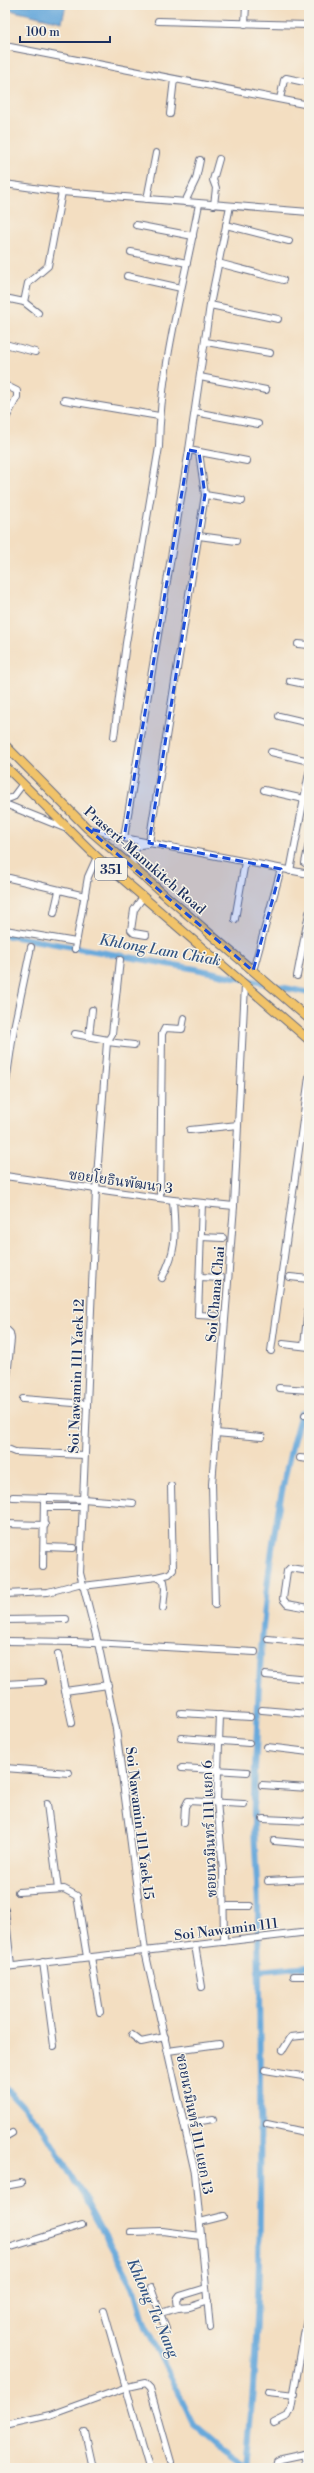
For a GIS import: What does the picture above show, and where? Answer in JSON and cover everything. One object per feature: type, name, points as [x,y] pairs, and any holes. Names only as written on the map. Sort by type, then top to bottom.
[{"type":"main road","name":"Prasert-Manukitch Road","points":[[5,744],[87,828],[135,871],[309,1019]]},
{"type":"main road","name":"Prasert-Manukitch Road","points":[[5,766],[67,830],[309,1040]]},
{"type":"street","points":[[246,5],[246,24]]},
{"type":"street","points":[[158,21],[309,25]]},
{"type":"street","points":[[5,46],[309,105]]},
{"type":"street","points":[[280,99],[284,80],[286,78],[309,83]]},
{"type":"street","points":[[170,114],[174,79]]},
{"type":"street","points":[[147,199],[156,153]]},
{"type":"street","points":[[214,205],[216,188],[213,180],[219,158]]},
{"type":"street","points":[[185,202],[196,180],[200,160]]},
{"type":"street","points":[[5,184],[62,192],[309,212]]},
{"type":"street","points":[[24,302],[28,283],[48,266],[62,192]]},
{"type":"street","points":[[114,736],[126,643],[159,447],[159,416],[199,204]]},
{"type":"street","points":[[124,838],[189,450],[206,342],[210,305],[230,206]]},
{"type":"street","points":[[136,225],[193,236]]},
{"type":"street","points":[[226,225],[289,241]]},
{"type":"street","points":[[131,252],[187,263]]},
{"type":"street","points":[[218,263],[283,280]]},
{"type":"street","points":[[127,276],[182,288]]},
{"type":"street","points":[[5,298],[24,302],[38,313]]},
{"type":"street","points":[[210,305],[278,319]]},
{"type":"street","points":[[206,342],[270,353]]},
{"type":"street","points":[[5,344],[35,352]]},
{"type":"street","points":[[200,377],[266,390]]},
{"type":"street","points":[[5,385],[17,391],[5,420]]},
{"type":"street","points":[[64,400],[159,416]]},
{"type":"street","points":[[195,412],[258,424]]},
{"type":"street","points":[[189,450],[248,461]]},
{"type":"street","points":[[149,843],[205,495],[199,452]]},
{"type":"street","points":[[205,495],[242,501]]},
{"type":"street","points":[[199,536],[236,541]]},
{"type":"street","points":[[298,644],[309,645]]},
{"type":"street","points":[[290,681],[309,685]]},
{"type":"street","points":[[280,716],[309,723]]},
{"type":"street","points":[[271,752],[309,761]]},
{"type":"street","points":[[290,870],[309,773]]},
{"type":"street","points":[[5,800],[13,798],[22,785]]},
{"type":"street","points":[[264,790],[304,799]]},
{"type":"street","points":[[5,804],[67,830]]},
{"type":"street","points":[[87,828],[124,838],[309,874]]},
{"type":"street","points":[[135,871],[132,862],[133,852],[140,845],[149,843]]},
{"type":"street","points":[[305,863],[309,843]]},
{"type":"street","points":[[5,930],[76,945],[88,877],[97,857]]},
{"type":"street","points":[[235,919],[245,862]]},
{"type":"street","points":[[253,971],[281,869]]},
{"type":"street","points":[[5,877],[85,896]]},
{"type":"street","points":[[54,913],[59,891]]},
{"type":"street","points":[[143,897],[134,910],[132,930],[134,933],[146,935]]},
{"type":"street","points":[[297,976],[309,913]]},
{"type":"street","points":[[5,1089],[14,1028],[31,947]]},
{"type":"street","name":"Soi Nawamin 111 Yaek 12","points":[[80,1562],[96,1190],[107,1041],[112,1034],[120,960]]},
{"type":"street","name":"Soi Chana Chai","points":[[215,1605],[212,1484],[234,1206],[244,984]]},
{"type":"street","points":[[89,1036],[92,1010]]},
{"type":"street","points":[[160,1198],[162,1034],[165,1028],[182,1029],[184,1018]]},
{"type":"street","points":[[75,1034],[134,1045]]},
{"type":"street","points":[[271,1351],[309,1077]]},
{"type":"street","points":[[190,1130],[238,1125]]},
{"type":"street","name":"ซอยโยธินพัฒนา 3","points":[[5,1176],[96,1190],[234,1206]]},
{"type":"street","points":[[162,1278],[172,1259],[175,1242],[173,1200]]},
{"type":"street","points":[[202,1203],[198,1315],[216,1316]]},
{"type":"street","points":[[201,1237],[223,1238]]},
{"type":"street","points":[[200,1277],[220,1278]]},
{"type":"street","points":[[290,1277],[309,1279]]},
{"type":"street","points":[[283,1344],[306,1347],[309,1298]]},
{"type":"street","points":[[5,1328],[10,1333],[11,1339],[6,1369],[5,1395]]},
{"type":"street","points":[[279,1388],[309,1390]]},
{"type":"street","points":[[23,1399],[86,1404]]},
{"type":"street","points":[[216,1433],[262,1437]]},
{"type":"street","points":[[5,1448],[15,1452],[84,1455]]},
{"type":"street","points":[[300,1458],[309,1459]]},
{"type":"street","points":[[5,1594],[48,1592],[82,1585],[157,1577],[169,1574],[173,1570],[171,1486]]},
{"type":"street","points":[[13,1497],[83,1499],[133,1503]]},
{"type":"street","points":[[43,1567],[45,1547],[44,1498]]},
{"type":"street","points":[[45,1507],[82,1507]]},
{"type":"street","points":[[5,1524],[45,1525]]},
{"type":"street","points":[[45,1547],[73,1548]]},
{"type":"street","name":"Soi Nawamin 111 Yaek 15","points":[[80,1562],[82,1585],[108,1685],[116,1729],[145,1951]]},
{"type":"street","points":[[309,1571],[290,1568],[287,1571],[283,1599],[286,1604],[309,1608]]},
{"type":"street","points":[[157,1577],[164,1582],[165,1589],[163,1608]]},
{"type":"street","points":[[5,1620],[66,1619]]},
{"type":"street","points":[[268,1639],[309,1644]]},
{"type":"street","points":[[5,1641],[98,1643],[256,1652]]},
{"type":"street","points":[[58,1654],[72,1723]]},
{"type":"street","points":[[265,1675],[309,1678]]},
{"type":"street","points":[[5,1684],[42,1682]]},
{"type":"street","points":[[66,1691],[108,1685]]},
{"type":"street","points":[[262,1710],[309,1714]]},
{"type":"street","points":[[181,1713],[250,1717]]},
{"type":"street","name":"ซอยนวมินทร์ 111 แยก 6","points":[[220,1715],[217,1801],[224,1906],[224,1942]]},
{"type":"street","points":[[181,1738],[249,1743]]},
{"type":"street","points":[[267,1747],[309,1752]]},
{"type":"street","points":[[5,1768],[69,1772]]},
{"type":"street","points":[[182,1768],[247,1772]]},
{"type":"street","points":[[262,1785],[309,1788]]},
{"type":"street","points":[[184,1824],[185,1807],[188,1801],[217,1801],[244,1804]]},
{"type":"street","points":[[47,1804],[58,1889]]},
{"type":"street","points":[[263,1819],[309,1821]]},
{"type":"street","points":[[274,1841],[309,1844]]},
{"type":"street","points":[[268,1881],[309,1879]]},
{"type":"street","points":[[18,1892],[58,1889],[72,1892],[79,1901],[100,2012]]},
{"type":"street","points":[[224,1906],[250,1906]]},
{"type":"street","points":[[5,1910],[8,1966],[145,1951]]},
{"type":"street","name":"Soi Nawamin 111","points":[[145,1951],[309,1932]]},
{"type":"street","points":[[195,1945],[202,1987]]},
{"type":"street","name":"ซอยนวมินทร์ 111 แยก 13","points":[[145,1951],[196,2173],[210,2328]]},
{"type":"street","points":[[43,1962],[54,2046]]},
{"type":"street","points":[[294,1976],[309,1976]]},
{"type":"street","points":[[132,2035],[141,2042],[165,2037]]},
{"type":"street","points":[[283,2050],[291,2038],[309,2035]]},
{"type":"street","points":[[168,2051],[219,2044]]},
{"type":"street","points":[[265,2070],[309,2077]]},
{"type":"street","points":[[184,2124],[213,2119]]},
{"type":"street","points":[[267,2124],[309,2132]]},
{"type":"street","points":[[5,2137],[12,2133]]},
{"type":"street","points":[[5,2186],[21,2184]]},
{"type":"street","points":[[200,2222],[224,2216]]},
{"type":"street","points":[[5,2248],[82,2225]]},
{"type":"street","points":[[131,2232],[162,2231],[201,2236]]},
{"type":"street","points":[[151,2288],[166,2329]]},
{"type":"street","points":[[178,2308],[177,2300],[180,2296],[206,2288]]},
{"type":"street","points":[[160,2313],[178,2308],[190,2307],[208,2301]]},
{"type":"street","points":[[274,2423],[290,2414],[295,2395],[309,2307]]},
{"type":"street","points":[[104,2311],[149,2468]]},
{"type":"street","points":[[5,2425],[33,2419],[142,2383],[150,2388],[171,2462]]},
{"type":"street","points":[[268,2392],[295,2395]]},
{"type":"street","points":[[81,2468],[93,2467],[85,2432]]},
{"type":"street","points":[[277,2468],[278,2460],[306,2454],[307,2468]]},
{"type":"highlighted area","points":[[189,450],[199,452],[205,495],[149,843],[281,869],[253,971],[87,828],[124,838]]},
{"type":"water","points":[[5,5],[66,5],[62,22],[5,9]]},
{"type":"waterway","name":"Khlong Lam Chiak","points":[[5,935],[196,969],[309,993]]},
{"type":"waterway","points":[[246,2465],[257,2328],[259,2259],[260,2052],[258,1902],[254,1784],[261,1648],[269,1569],[275,1530],[282,1490],[301,1413]]},
{"type":"waterway","points":[[258,1971],[309,1966]]},
{"type":"waterway","name":"Khlong Ta Nang","points":[[5,2087],[42,2127],[83,2195],[133,2286],[143,2322],[194,2424],[223,2449],[249,2468]]}]
